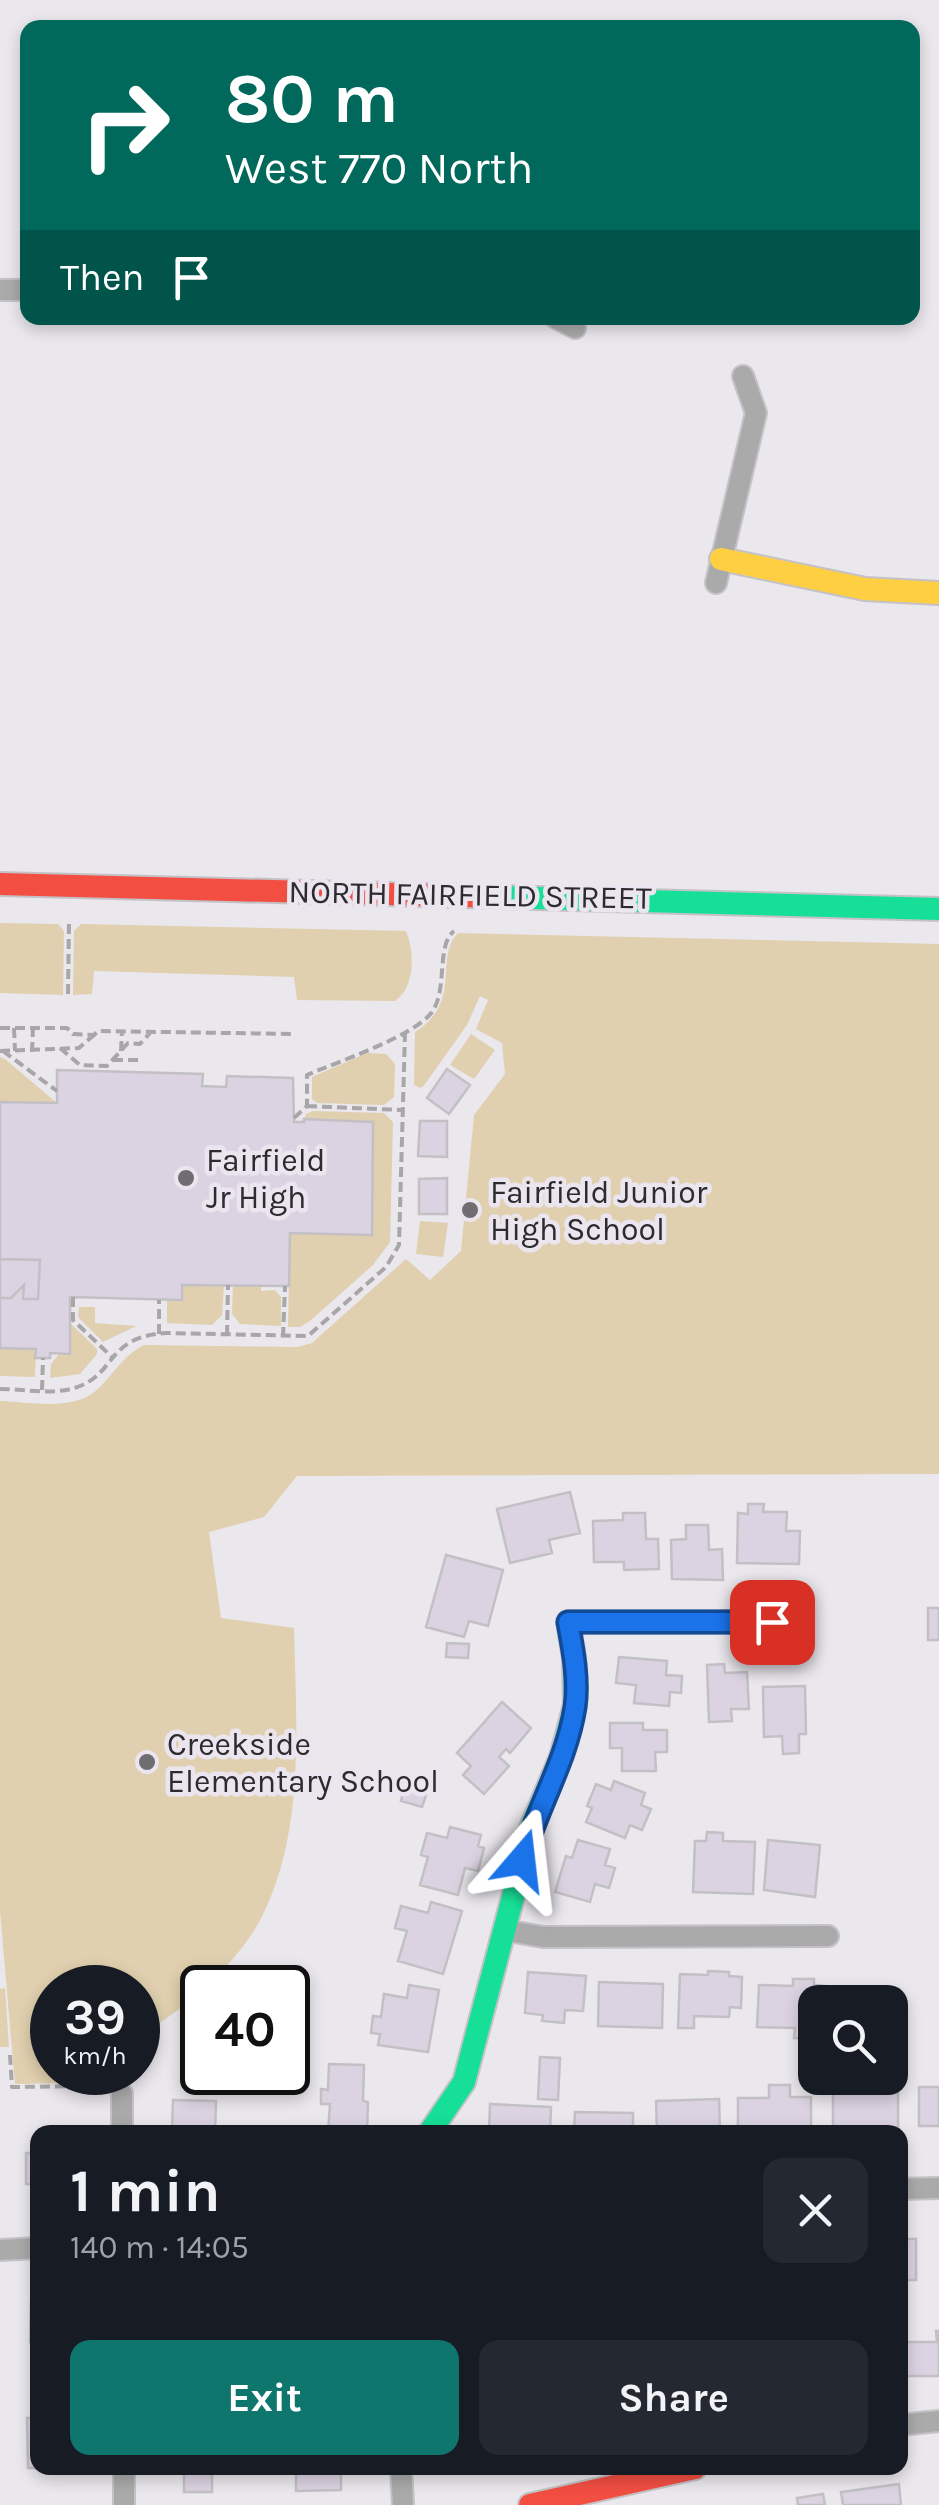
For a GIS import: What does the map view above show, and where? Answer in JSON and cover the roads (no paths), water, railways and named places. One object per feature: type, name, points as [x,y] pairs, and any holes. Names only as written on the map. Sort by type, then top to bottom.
[{"type":"street","points":[[569,325],[575,328]]},
{"type":"street","points":[[716,583],[756,412],[743,376]]},
{"type":"street","points":[[722,559],[864,589],[939,593]]},
{"type":"street","name":"NORTH FAIRFIELD STREET","points":[[0,884],[939,909]]},
{"type":"street","points":[[435,2125],[464,2082],[532,1825],[562,1757],[576,1705],[568,1622],[772,1622]]},
{"type":"street","points":[[504,1930],[543,1937],[828,1936]]},
{"type":"street","points":[[122,2095],[122,2125]]},
{"type":"street","points":[[908,2189],[939,2188]]},
{"type":"street","points":[[0,2250],[30,2248]]},
{"type":"street","points":[[908,2424],[939,2422]]},
{"type":"street","points":[[124,2475],[124,2505]]},
{"type":"street","points":[[400,2475],[402,2505]]},
{"type":"street","points":[[530,2505],[665,2475]]},
{"type":"place","name":"Fairfield Jr High","points":[[186,1178]]},
{"type":"place","name":"Fairfield Junior High School","points":[[470,1210]]},
{"type":"place","name":"Creekside Elementary School","points":[[147,1762]]}]
